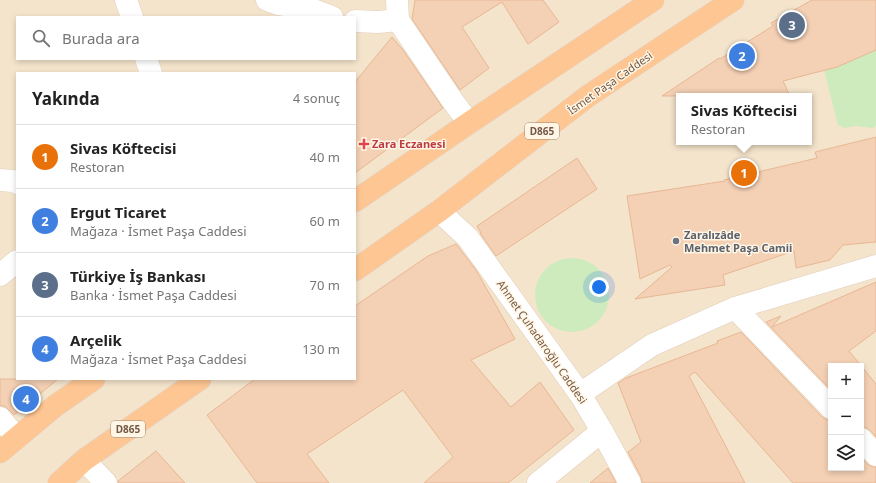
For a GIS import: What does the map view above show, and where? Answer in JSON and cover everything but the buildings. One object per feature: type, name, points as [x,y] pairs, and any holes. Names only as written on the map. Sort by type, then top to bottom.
[{"type":"highway","points":[[356,200],[653,0]]},
{"type":"highway","name":"İsmet Paşa Caddesi","points":[[356,269],[439,211],[588,96],[733,0]]},
{"type":"highway","points":[[0,452],[55,406],[93,380]]},
{"type":"highway","name":"D865","points":[[59,483],[84,460],[199,380]]},
{"type":"street","points":[[126,0],[132,16]]},
{"type":"street","points":[[267,0],[278,4],[308,8],[329,16]]},
{"type":"street","points":[[356,21],[378,22],[397,10],[452,100],[469,123]]},
{"type":"street","points":[[146,60],[151,72]]},
{"type":"street","points":[[0,180],[16,183]]},
{"type":"street","name":"Ahmet Çuhadaroğlu Caddesi","points":[[439,211],[468,238],[580,394],[602,430],[630,483]]},
{"type":"street","points":[[0,276],[16,262]]},
{"type":"street","points":[[580,394],[652,345],[735,308],[876,266]]},
{"type":"street","points":[[735,308],[828,405]]},
{"type":"street","points":[[0,418],[17,438]]},
{"type":"street","points":[[538,483],[602,430]]},
{"type":"street","points":[[864,442],[876,455]]},
{"type":"street","points":[[84,460],[106,483]]},
{"type":"shaded area","points":[[0,0],[876,0],[876,483],[0,483]]},
{"type":"green space","points":[[876,49],[876,126],[873,128],[856,126],[844,128],[838,125],[824,70]]},
{"type":"green space","points":[[572,258],[593,264],[603,274],[609,295],[603,316],[593,326],[572,332],[551,326],[541,316],[535,295],[541,274],[551,264]]},
{"type":"place","name":"Türkiye İş Bankası","points":[[792,25]]},
{"type":"place","name":"Ergut Ticaret","points":[[742,56]]},
{"type":"place","name":"Zara Eczanesi","points":[[364,144]]},
{"type":"place","name":"Sivas Köftecisi","points":[[744,173]]},
{"type":"place","name":"Zaralızâde Mehmet Paşa Camii","points":[[676,241]]},
{"type":"place","name":"Arçelik","points":[[26,399]]}]
